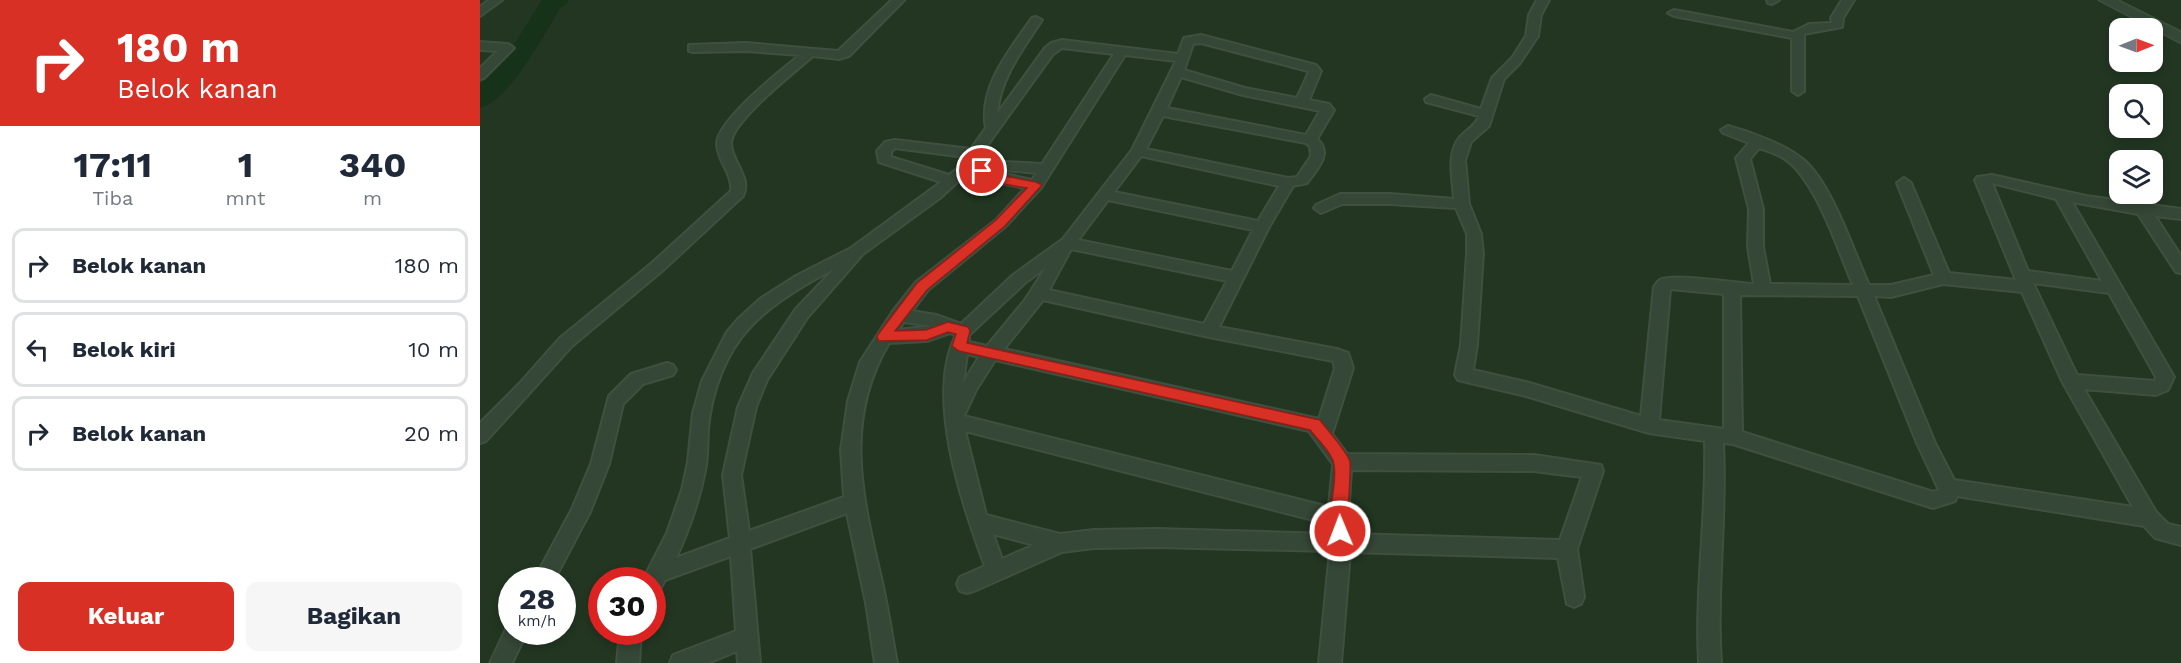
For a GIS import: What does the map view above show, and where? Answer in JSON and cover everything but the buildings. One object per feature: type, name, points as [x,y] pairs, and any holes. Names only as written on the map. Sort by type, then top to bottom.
[{"type":"street","points":[[693,48],[746,48],[836,55],[844,53],[898,0]]},
{"type":"street","points":[[1543,0],[1534,15],[1532,36],[1516,60],[1498,78],[1482,126],[1465,140],[1458,160],[1462,204],[1474,234],[1475,254],[1469,345],[1464,375],[1526,390],[1649,426],[1723,436],[1933,500],[1948,495],[1947,487],[1926,443],[1864,291],[1819,190],[1803,167],[1789,155],[1728,130]]},
{"type":"street","points":[[1798,91],[1798,36],[1804,28],[1838,25],[1837,18],[1848,0]]},
{"type":"street","points":[[2106,0],[2181,38]]},
{"type":"street","points":[[1674,13],[1798,36]]},
{"type":"street","points":[[993,129],[989,120],[990,111],[999,78],[1036,20]]},
{"type":"street","points":[[953,421],[964,395],[991,354],[1038,293],[1054,269],[1064,247],[1138,151],[1160,111],[1188,41],[1194,39],[1308,66],[1315,71],[1302,102]]},
{"type":"street","points":[[661,567],[688,502],[698,458],[699,429],[708,389],[718,363],[729,344],[754,313],[814,273],[858,250],[935,195],[970,161],[1055,46],[1062,44],[1183,58]]},
{"type":"street","points":[[480,46],[508,48],[480,75]]},
{"type":"street","points":[[886,663],[876,603],[854,502],[850,450],[857,401],[866,367],[899,315],[922,286],[1001,223],[1036,185],[1121,52]]},
{"type":"street","points":[[480,436],[566,342],[657,267],[738,193],[739,182],[728,160],[724,145],[725,135],[762,92],[808,54]]},
{"type":"street","points":[[1176,72],[1230,88],[1320,105],[1328,110],[1311,140]]},
{"type":"street","points":[[1431,99],[1486,114]]},
{"type":"street","points":[[1138,151],[1288,183],[1302,180],[1318,156],[1317,146],[1311,140],[1160,111]]},
{"type":"street","points":[[1758,141],[1743,158],[1743,166],[1756,210],[1755,234],[1758,268],[1764,289]]},
{"type":"street","points":[[951,180],[885,159],[884,151],[895,144],[970,161],[982,171],[996,178],[1036,185]]},
{"type":"street","points":[[982,171],[1005,166],[1046,169]]},
{"type":"street","points":[[2181,214],[2145,211],[2062,197],[1992,179],[1982,180],[2025,282],[2071,381],[2149,518],[2162,532],[2181,536]]},
{"type":"street","points":[[1209,331],[1262,226],[1288,183]]},
{"type":"street","points":[[1904,183],[1943,278]]},
{"type":"street","points":[[1105,195],[1262,226]]},
{"type":"street","points":[[2062,197],[2162,371],[2165,381],[2156,388],[2071,381]]},
{"type":"street","points":[[1321,208],[1340,199],[1390,199],[1462,204]]},
{"type":"street","points":[[2145,211],[2181,268]]},
{"type":"street","points":[[997,572],[978,522],[953,421],[953,367],[957,335],[1019,279],[1064,247],[1235,277]]},
{"type":"street","points":[[749,663],[738,544],[737,504],[732,474],[747,407],[759,378],[782,340],[801,314],[858,250]]},
{"type":"street","points":[[1649,426],[1662,287],[1665,284],[1732,289],[1892,291],[1943,278],[2114,288]]},
{"type":"street","points":[[1710,663],[1708,632],[1716,486],[1723,436],[1732,289]]},
{"type":"street","points":[[1038,293],[1342,358],[1344,368],[1323,433]]},
{"type":"street","points":[[899,315],[936,321],[991,354],[1315,425],[1342,462],[1338,518],[1341,544],[1330,663]]},
{"type":"street","points":[[884,337],[957,335]]},
{"type":"street","points":[[551,567],[580,512],[600,464],[615,401],[637,379],[667,370]]},
{"type":"street","points":[[953,421],[1338,518]]},
{"type":"street","points":[[1342,462],[1534,463],[1594,471],[1567,549],[1574,597]]},
{"type":"street","points":[[1947,487],[2149,518]]},
{"type":"street","points":[[666,575],[738,544],[854,502]]},
{"type":"street","points":[[978,522],[1060,543]]},
{"type":"street","points":[[967,584],[1060,543],[1094,539],[1157,538],[1567,549]]},
{"type":"street","points":[[681,663],[748,637]]},
{"type":"street","points":[[498,662],[508,645]]},
{"type":"street","points":[[628,663],[630,645]]},
{"type":"waterway","points":[[480,100],[515,63],[552,2],[558,0]]},
{"type":"route","points":[[982,171],[996,178],[1036,185],[1023,202],[1001,223],[922,286],[884,337],[927,335],[948,327],[963,331],[959,346],[1315,425],[1342,462],[1338,518],[1340,531]]}]
